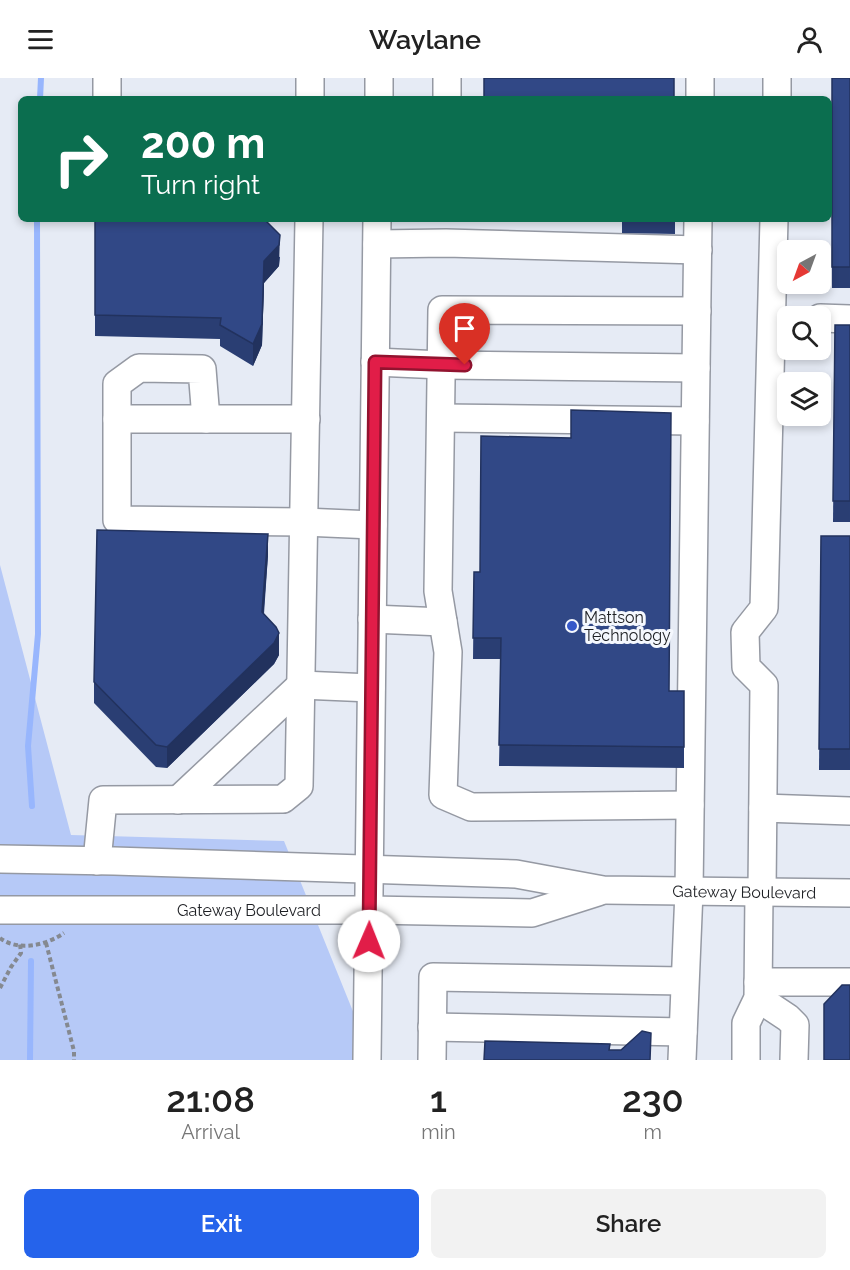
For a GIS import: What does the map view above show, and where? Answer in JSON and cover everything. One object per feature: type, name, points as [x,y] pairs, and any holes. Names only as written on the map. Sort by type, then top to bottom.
[{"type":"street","points":[[107,78],[107,96]]},
{"type":"street","points":[[310,78],[310,96]]},
{"type":"street","points":[[379,78],[379,96]]},
{"type":"street","points":[[447,78],[447,96]]},
{"type":"street","points":[[700,78],[700,96]]},
{"type":"street","points":[[777,78],[777,96]]},
{"type":"street","points":[[97,861],[103,800],[283,799],[299,786],[306,418],[306,222]]},
{"type":"street","points":[[682,1060],[689,891],[698,222]]},
{"type":"street","points":[[774,222],[778,306]]},
{"type":"street","points":[[367,1060],[377,232],[446,231],[698,250]]},
{"type":"street","points":[[690,805],[471,807],[443,795],[448,652],[438,591],[442,310],[697,311]]},
{"type":"street","points":[[831,318],[850,318]]},
{"type":"street","points":[[746,1060],[746,1023],[758,990],[764,685],[746,667],[745,632],[764,608],[777,356]]},
{"type":"street","points":[[375,362],[696,368]]},
{"type":"street","points":[[206,419],[202,369],[139,368],[117,384],[117,520],[373,525]]},
{"type":"street","points":[[117,419],[306,418]]},
{"type":"street","points":[[441,418],[695,421]]},
{"type":"street","points":[[372,619],[443,622]]},
{"type":"street","points":[[178,800],[301,685],[371,688]]},
{"type":"street","points":[[763,808],[850,811]]},
{"type":"street","name":"Gateway Boulevard","points":[[0,860],[516,874],[603,890],[850,893]]},
{"type":"street","name":"Gateway Boulevard","points":[[0,910],[370,910],[532,913],[603,890]]},
{"type":"street","points":[[432,1060],[433,977],[684,981]]},
{"type":"street","points":[[758,990],[850,982]]},
{"type":"street","points":[[758,990],[795,1025],[794,1060]]},
{"type":"street","points":[[432,1027],[683,1032]]},
{"type":"path","points":[[0,939],[8,945],[46,943],[63,934],[89,910]]},
{"type":"path","points":[[46,943],[74,1051],[74,1060]]},
{"type":"path","points":[[0,988],[21,953],[20,944]]},
{"type":"shaded area","points":[[0,565],[71,835],[284,841],[367,1046],[367,1060],[0,1060]]},
{"type":"building","points":[[484,78],[674,78],[674,96],[484,96]]},
{"type":"building","points":[[832,78],[850,78],[850,267],[832,267]]},
{"type":"building","points":[[95,222],[267,222],[280,235],[279,245],[264,261],[262,324],[253,344],[220,325],[221,318],[95,315]]},
{"type":"building","points":[[835,325],[850,325],[850,501],[833,501]]},
{"type":"building","name":"Mattson Technology","points":[[571,410],[671,413],[669,691],[684,691],[684,747],[499,745],[501,638],[473,638],[474,572],[480,572],[481,436],[571,438]]},
{"type":"building","points":[[97,530],[268,534],[262,612],[279,633],[274,643],[167,747],[156,745],[94,682]]},
{"type":"building","points":[[821,536],[850,536],[850,749],[819,749]]},
{"type":"building","points":[[842,985],[850,985],[850,1060],[824,1060],[824,1004]]},
{"type":"building","points":[[642,1031],[651,1033],[650,1060],[484,1060],[485,1041],[610,1044],[609,1050],[621,1050]]},
{"type":"waterway","points":[[40,96],[41,78]]},
{"type":"waterway","points":[[32,806],[28,746],[38,634],[37,222]]},
{"type":"waterway","points":[[30,1060],[31,961]]},
{"type":"place","name":"Mattson Technology","points":[[572,626]]},
{"type":"route","points":[[369,941],[375,362],[465,365]]}]
